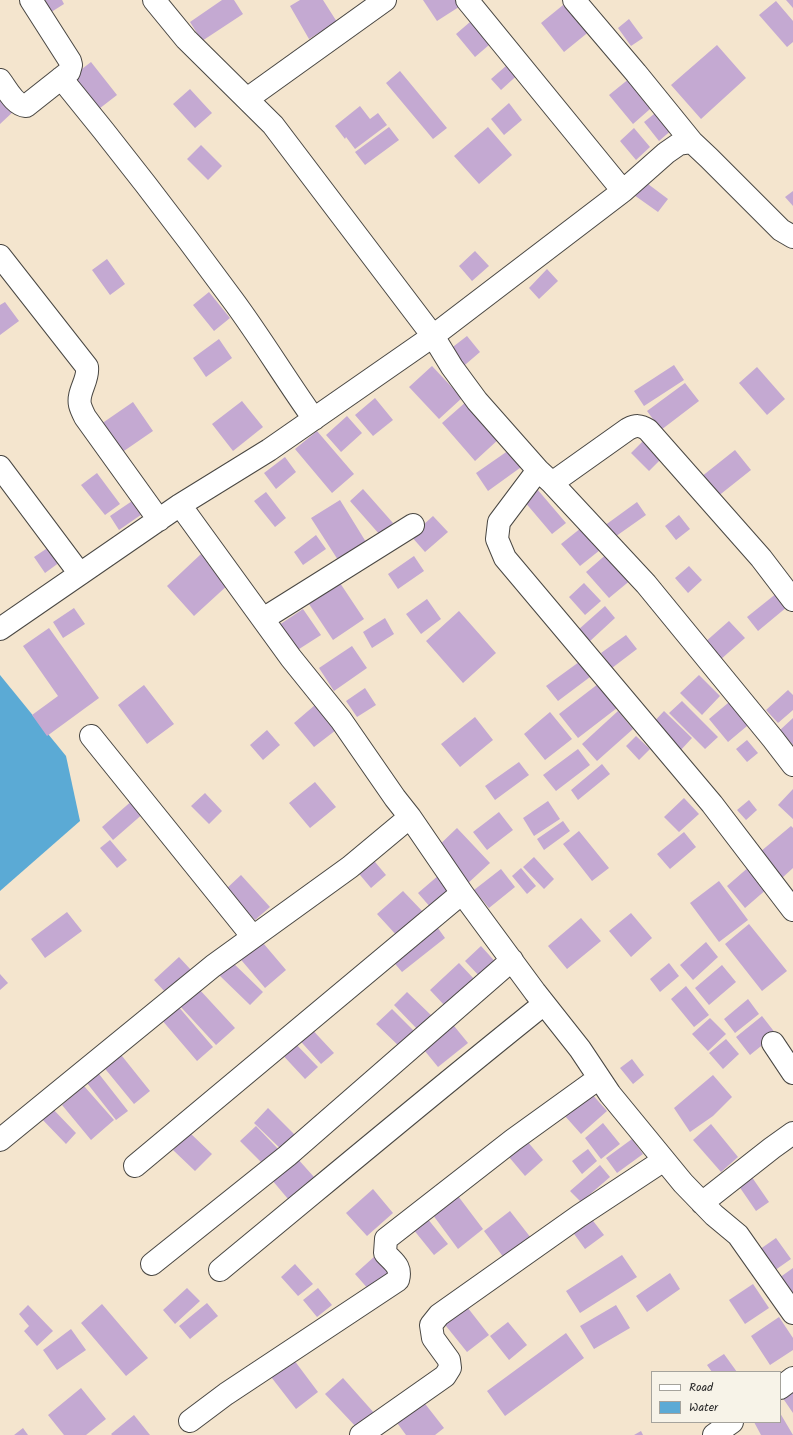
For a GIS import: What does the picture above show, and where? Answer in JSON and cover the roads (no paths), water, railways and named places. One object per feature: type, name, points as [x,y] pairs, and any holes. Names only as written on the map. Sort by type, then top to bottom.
[{"type":"street","points":[[0,80],[15,101],[21,106],[26,106],[69,72],[71,65],[70,61],[30,0]]},
{"type":"street","points":[[154,0],[186,40],[274,125],[433,336],[452,367],[476,401],[646,584],[793,765]]},
{"type":"street","points":[[247,99],[386,0]]},
{"type":"street","points":[[467,0],[623,191]]},
{"type":"street","points":[[574,0],[692,142],[781,230],[793,237]]},
{"type":"street","points":[[61,78],[123,154],[233,300],[288,384],[314,419]]},
{"type":"street","points":[[0,630],[180,505],[270,450],[433,336],[623,191],[666,153],[679,144],[692,142]]},
{"type":"street","points":[[0,256],[87,367],[87,376],[80,394],[79,404],[85,417],[159,520]]},
{"type":"street","points":[[793,600],[761,558],[648,430],[642,426],[636,425],[628,429],[545,477],[499,522],[497,539],[505,558],[712,804],[793,910]]},
{"type":"street","points":[[0,467],[80,574]]},
{"type":"street","points":[[180,505],[292,658],[341,720],[462,893],[580,1050],[610,1094],[683,1183],[714,1215],[738,1235],[793,1313]]},
{"type":"street","points":[[263,619],[413,525]]},
{"type":"street","points":[[91,736],[253,937]]},
{"type":"street","points":[[0,1140],[22,1124],[69,1083],[207,971],[350,867],[410,817]]},
{"type":"street","points":[[135,1166],[462,893]]},
{"type":"street","points":[[152,1264],[287,1156],[512,960]]},
{"type":"street","points":[[220,1270],[443,1084],[544,1004]]},
{"type":"street","points":[[773,1043],[793,1073]]},
{"type":"street","points":[[190,1421],[226,1394],[398,1280],[400,1274],[399,1268],[385,1253],[386,1239],[513,1140],[599,1078]]},
{"type":"street","points":[[702,1203],[793,1133]]},
{"type":"street","points":[[362,1435],[445,1376],[450,1368],[449,1360],[433,1338],[431,1325],[439,1315],[579,1216],[664,1160]]},
{"type":"street","points":[[781,1387],[793,1378]]},
{"type":"street","points":[[714,1435],[731,1423]]},
{"type":"water","points":[[0,675],[66,756],[80,821],[0,891]]}]
